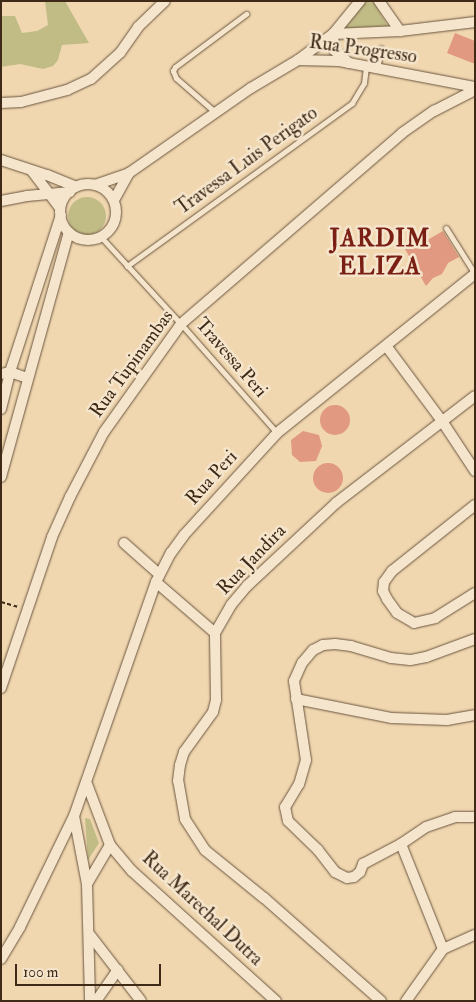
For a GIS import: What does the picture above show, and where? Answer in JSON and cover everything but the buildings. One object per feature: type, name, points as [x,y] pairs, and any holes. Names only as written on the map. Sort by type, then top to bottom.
[{"type":"street","points":[[1,103],[21,102],[68,90],[91,79],[120,53],[138,26],[165,1]]},
{"type":"street","name":"Rua Progresso","points":[[298,60],[333,34],[360,1]]},
{"type":"street","points":[[379,1],[400,31]]},
{"type":"street","points":[[350,64],[334,50],[333,34],[400,31],[475,22]]},
{"type":"street","points":[[1,201],[95,185],[128,173],[215,112],[298,60]]},
{"type":"street","name":"Rua Progresso","points":[[298,60],[377,68],[475,88]]},
{"type":"street","name":"Rua Tupinambas","points":[[1,688],[52,537],[92,455],[104,432],[181,324],[402,134],[434,111],[475,88]]},
{"type":"street","points":[[1,160],[32,170],[73,189]]},
{"type":"street","points":[[1,477],[69,232],[61,212],[32,170]]},
{"type":"street","points":[[69,232],[84,239],[101,237],[113,226],[116,218],[114,200],[128,173]]},
{"type":"street","points":[[95,185],[105,190],[114,200]]},
{"type":"street","points":[[1,409],[6,373],[61,212],[73,189]]},
{"type":"street","name":"Rua Peri","points":[[1,959],[20,927],[74,816],[87,784],[112,705],[158,578],[184,534],[277,433],[342,379],[387,347],[475,274]]},
{"type":"street","points":[[387,347],[442,421],[475,471]]},
{"type":"street","points":[[6,373],[28,378]]},
{"type":"street","name":"Rua Jandira","points":[[215,633],[231,605],[247,586],[336,503],[475,396]]},
{"type":"street","points":[[475,505],[387,577],[383,591],[386,599],[397,613],[414,623],[435,618],[475,593]]},
{"type":"street","points":[[124,543],[215,633],[216,700],[213,712],[184,752],[180,765],[178,780],[185,819],[205,850],[264,898],[381,1001]]},
{"type":"street","points":[[475,639],[426,657],[410,660],[371,653],[351,646],[323,644],[308,654],[296,672],[294,681],[306,760],[302,778],[285,807],[288,821],[318,850],[335,872],[347,878],[354,877],[360,872],[364,864],[401,844],[426,826],[456,817],[475,817]]},
{"type":"street","points":[[296,699],[392,718],[447,720],[475,715]]},
{"type":"street","name":"Rua Marechal Dutra","points":[[87,784],[110,845],[149,887],[276,1001]]},
{"type":"street","points":[[74,816],[87,884],[90,935],[90,1001]]},
{"type":"street","points":[[401,844],[443,949]]},
{"type":"street","points":[[87,884],[110,845]]},
{"type":"street","points":[[90,935],[141,1001]]},
{"type":"street","points":[[406,1001],[443,949],[475,935]]},
{"type":"street","points":[[96,1001],[118,970]]},
{"type":"lane","points":[[215,112],[176,78],[173,71],[175,67],[246,14]]},
{"type":"lane","points":[[377,68],[381,48]]},
{"type":"lane","name":"Travessa Luis Perigato","points":[[127,266],[352,103],[364,83],[366,67]]},
{"type":"lane","points":[[446,228],[475,274]]},
{"type":"lane","name":"Travessa Peri","points":[[101,237],[277,433]]},
{"type":"path","points":[[1,602],[27,609]]},
{"type":"shaded area","points":[[45,1],[65,1],[89,43],[62,45],[58,60],[53,66],[43,69],[20,64],[1,67],[1,16],[15,16],[22,33],[37,31],[48,25]]},
{"type":"shaded area","points":[[363,1],[373,1],[388,26],[340,29]]},
{"type":"shaded area","points":[[87,197],[100,203],[106,216],[100,229],[87,235],[74,229],[68,216],[74,203]]},
{"type":"shaded area","points":[[85,818],[90,819],[99,843],[88,860]]},
{"type":"district","name":"JARDIM ELIZA","points":[[380,253]]}]
